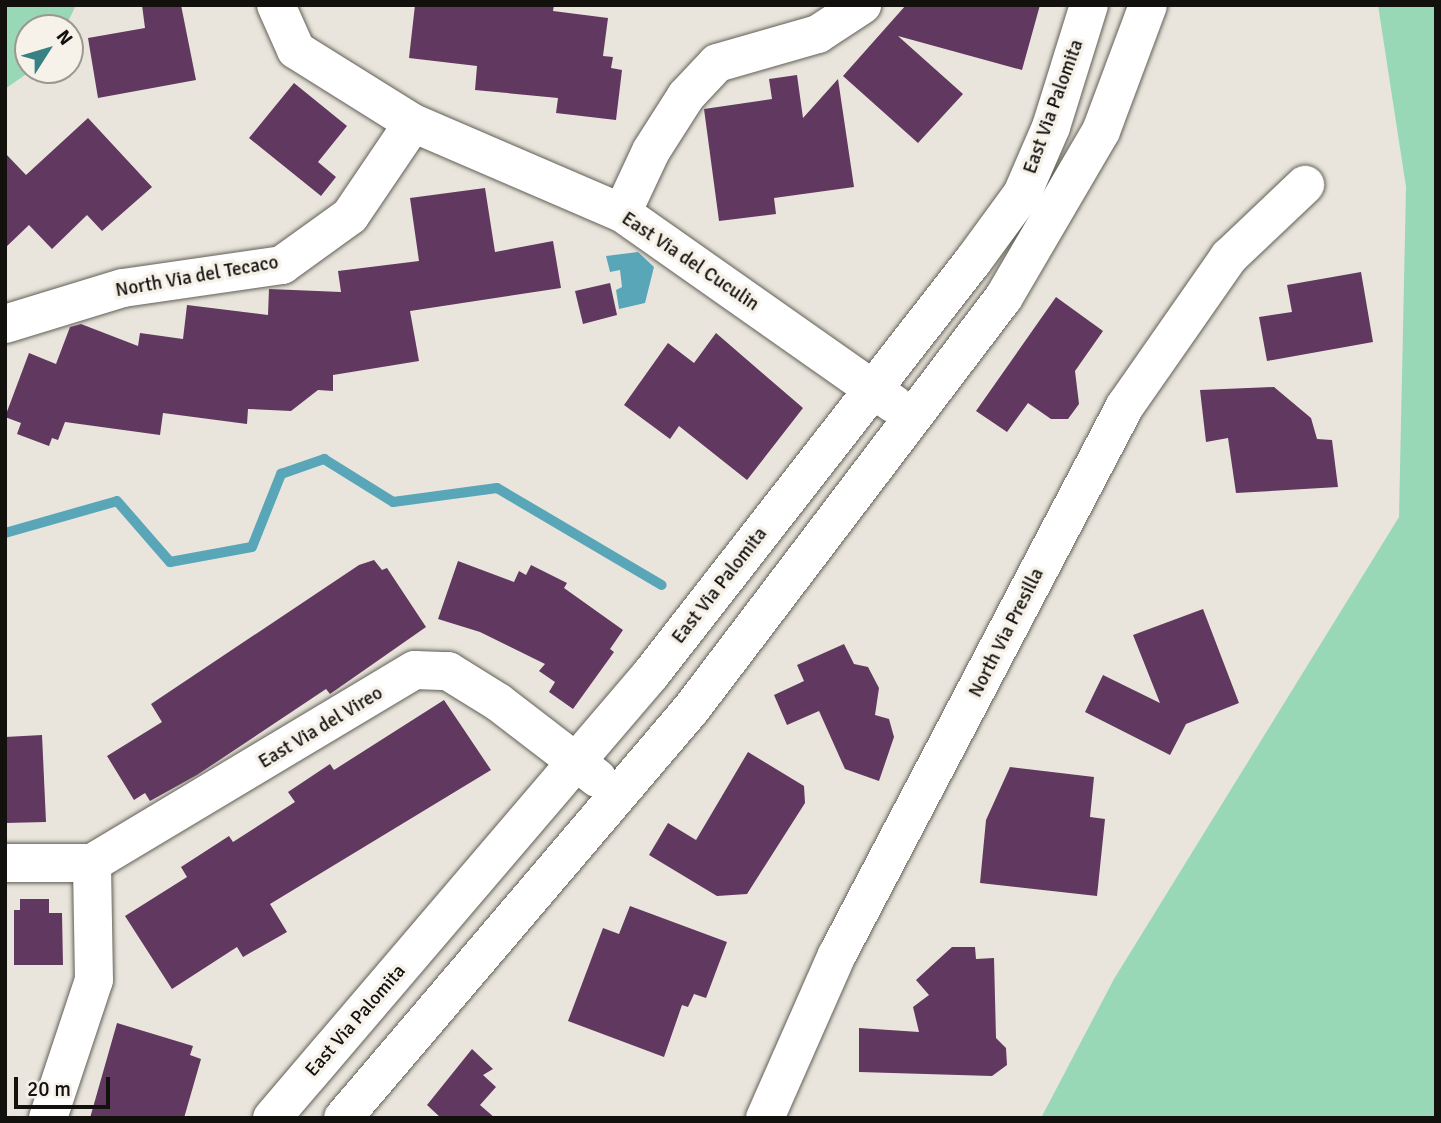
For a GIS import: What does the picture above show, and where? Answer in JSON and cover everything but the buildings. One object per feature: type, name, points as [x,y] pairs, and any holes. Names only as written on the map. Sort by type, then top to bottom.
[{"type":"street","name":"East Via del Cuculin","points":[[276,5],[296,50],[413,123],[622,213],[910,416]]},
{"type":"street","points":[[622,213],[672,118],[717,63],[818,34],[862,5]]},
{"type":"street","name":"East Via Palomita","points":[[272,1118],[651,674],[874,389],[1022,194],[1051,127],[1089,5]]},
{"type":"street","points":[[343,1118],[692,708],[910,416],[1004,297],[1054,217],[1101,131],[1148,5]]},
{"type":"street","name":"North Via del Tecaco","points":[[5,324],[123,288],[282,265],[350,216],[413,123]]},
{"type":"street","name":"North Via Presilla","points":[[765,1118],[837,955],[1125,406],[1229,257],[1305,185]]},
{"type":"street","name":"East Via del Vireo","points":[[92,863],[415,670],[448,671],[577,761],[617,795]]},
{"type":"street","points":[[5,863],[92,863],[94,980],[48,1118]]},
{"type":"green space","points":[[5,5],[76,5],[72,14],[14,14],[14,83],[5,89]]},
{"type":"green space","points":[[1378,5],[1436,5],[1436,1118],[1041,1118],[1114,979],[1399,517],[1406,187]]},
{"type":"water","points":[[638,252],[654,267],[645,303],[619,309],[616,290],[622,287],[620,270],[610,272],[606,256]]},
{"type":"waterway","points":[[5,533],[117,501],[170,562],[252,547],[281,474],[324,459],[393,502],[497,488],[662,585]]}]
